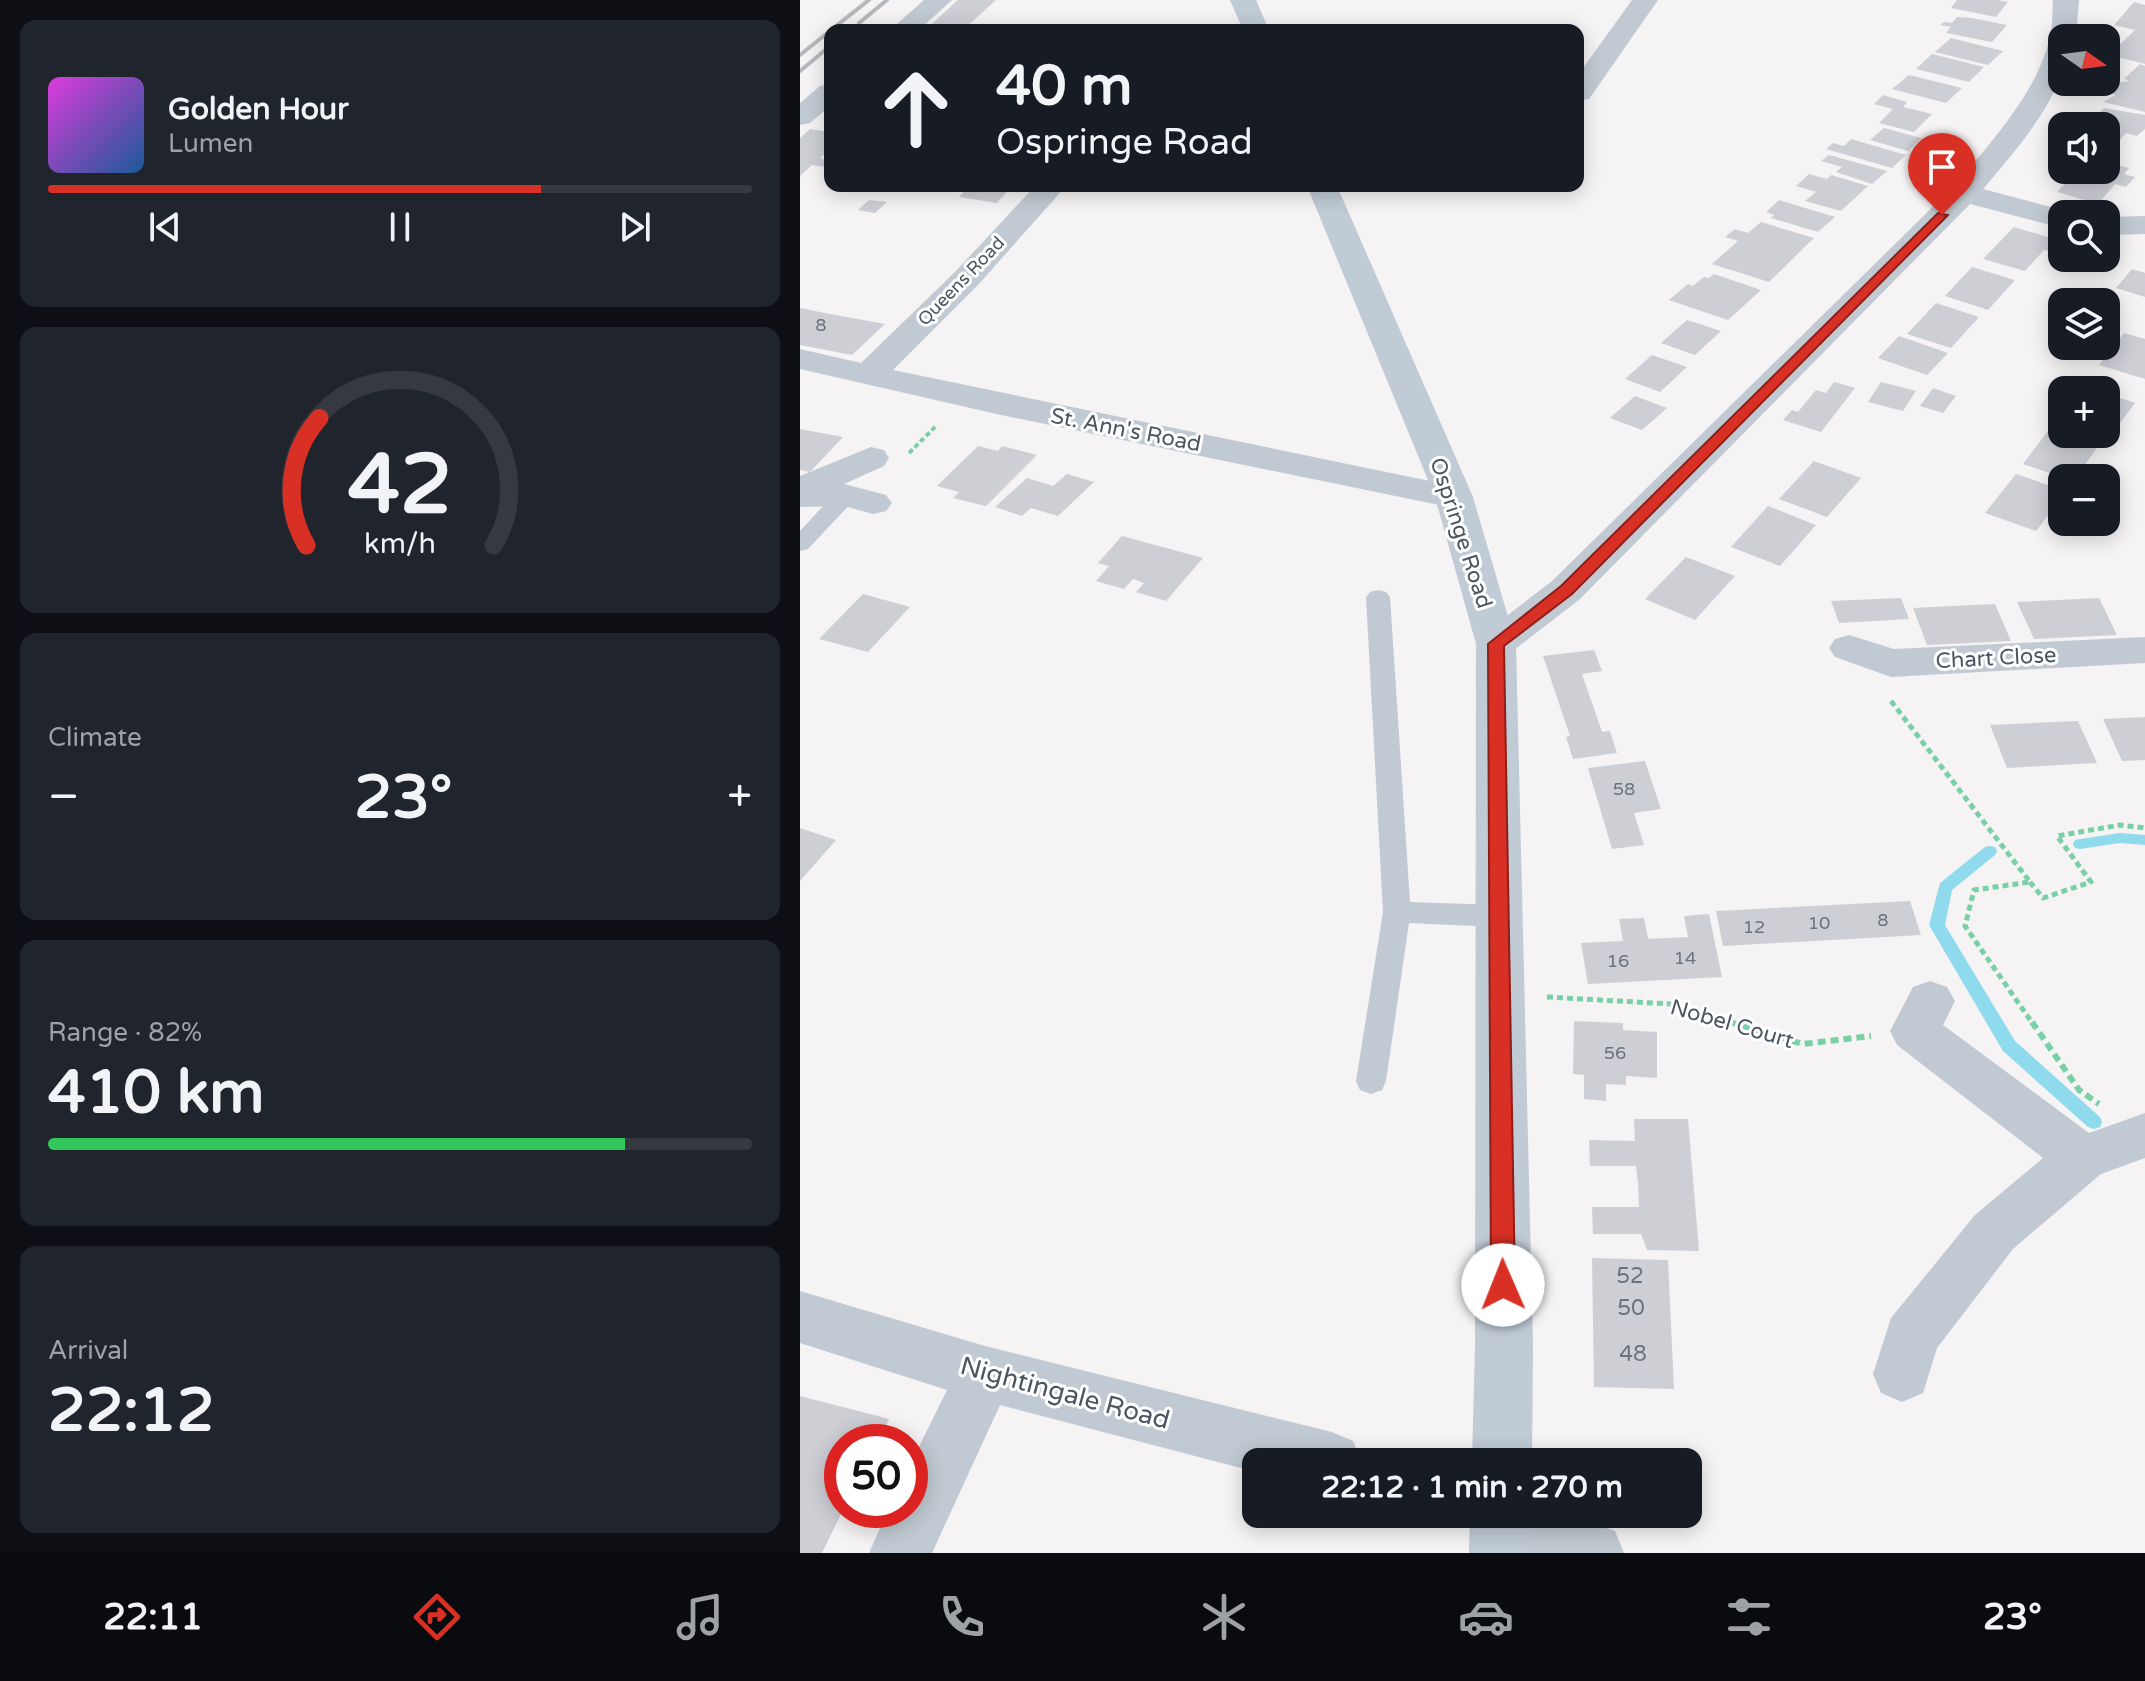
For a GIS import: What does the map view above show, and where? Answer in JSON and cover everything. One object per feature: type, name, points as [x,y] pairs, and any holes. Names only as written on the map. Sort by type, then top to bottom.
[{"type":"main road","points":[[1243,0],[1253,24]]},
{"type":"main road","name":"Ospringe Road","points":[[1325,192],[1454,497],[1496,644],[1502,1448]]},
{"type":"street","points":[[910,24],[939,0]]},
{"type":"street","points":[[1587,94],[1645,0]]},
{"type":"street","points":[[2064,24],[2066,0]]},
{"type":"street","points":[[1496,644],[1566,590],[1964,193],[2012,138],[2048,78]]},
{"type":"street","points":[[800,117],[824,97]]},
{"type":"street","points":[[800,117],[824,119]]},
{"type":"street","name":"Queens Road","points":[[869,374],[967,278],[1046,192]]},
{"type":"street","points":[[1964,193],[2048,215]]},
{"type":"street","points":[[2120,226],[2145,225]]},
{"type":"street","name":"St. Ann's Road","points":[[800,359],[1001,405],[1454,497]]},
{"type":"street","points":[[800,490],[871,458]]},
{"type":"street","points":[[800,496],[860,499]]},
{"type":"street","name":"Chart Close","points":[[1849,648],[1891,663],[2145,650]]},
{"type":"street","points":[[1923,1016],[2082,1158]]},
{"type":"street","points":[[1902,1374],[1911,1337],[1994,1232],[2082,1158],[2144,1135]]},
{"type":"street","name":"Nightingale Road","points":[[800,1317],[985,1374],[1277,1448]]},
{"type":"street","points":[[900,1553],[985,1374]]},
{"type":"street","points":[[1501,1532],[1539,1536],[1593,1553]]},
{"type":"lane","points":[[800,544],[860,499]]},
{"type":"lane","points":[[1371,1081],[1397,912],[1378,597]]},
{"type":"lane","points":[[1397,912],[1497,916]]},
{"type":"path","points":[[1891,663],[1895,682],[1888,698],[2043,898],[2091,882],[2057,836],[2120,825],[2145,828]]},
{"type":"path","points":[[2030,882],[1974,890],[1965,926],[2079,1090],[2144,1135]]},
{"type":"path","name":"Nobel Court","points":[[1501,998],[1565,997],[1671,1004],[1803,1044],[1923,1016]]},
{"type":"building","points":[[958,0],[996,0],[970,24],[932,24]]},
{"type":"building","points":[[1957,0],[2008,2],[1996,17],[1951,8]]},
{"type":"building","points":[[2134,2],[2145,5],[2145,64],[2120,58],[2120,44],[2135,30],[2115,24]]},
{"type":"building","points":[[1957,17],[2007,25],[1992,42],[1946,33],[1951,27],[1940,25],[1952,23]]},
{"type":"building","points":[[1951,38],[2003,51],[1988,65],[1935,52]]},
{"type":"building","points":[[1932,54],[1984,67],[1969,82],[1916,69]]},
{"type":"building","points":[[2140,64],[2145,66],[2145,112],[2103,102],[2120,96],[2120,83],[2130,81],[2124,79]]},
{"type":"building","points":[[1909,75],[1962,88],[1946,103],[1892,89]]},
{"type":"building","points":[[1883,95],[1907,102],[1903,107],[1932,114],[1914,132],[1879,123],[1893,109],[1874,104]]},
{"type":"building","points":[[2104,108],[2145,115],[2145,129],[2137,136],[2126,133],[2120,140],[2120,112],[2100,112]]},
{"type":"building","points":[[1884,128],[1921,138],[1908,151],[1870,140]]},
{"type":"building","points":[[810,129],[824,131],[824,154],[820,158],[824,160],[824,167],[812,165],[800,176],[800,138]]},
{"type":"building","points":[[1851,139],[1906,155],[1892,168],[1826,149],[1833,143],[1844,146]]},
{"type":"building","points":[[1829,155],[1887,171],[1872,184],[1836,172],[1842,167],[1821,161]]},
{"type":"building","points":[[2120,166],[2129,168],[2124,174],[2135,177],[2126,187],[2115,184],[2120,184]]},
{"type":"building","points":[[1809,174],[1827,179],[1831,175],[1868,186],[1841,211],[1805,201],[1816,192],[1796,186]]},
{"type":"building","points":[[2064,184],[2115,184],[2101,200],[2084,200],[2057,192]]},
{"type":"building","points":[[964,192],[1007,192],[997,203],[959,197]]},
{"type":"building","points":[[869,200],[887,202],[875,213],[858,210]]},
{"type":"building","points":[[1779,200],[1835,217],[1818,232],[1771,218],[1774,215],[1766,212]]},
{"type":"building","points":[[1761,222],[1814,238],[1769,282],[1712,264],[1738,241],[1725,237],[1735,229],[1748,233]]},
{"type":"building","points":[[2014,227],[2048,237],[2048,251],[2044,250],[2025,271],[1983,259]]},
{"type":"building","points":[[1972,267],[2015,280],[1988,310],[1945,296]]},
{"type":"building","points":[[2132,269],[2145,273],[2145,297],[2116,288]]},
{"type":"building","points":[[1714,274],[1761,290],[1728,320],[1669,300],[1688,284],[1693,286]]},
{"type":"building","points":[[1936,303],[1979,317],[1951,348],[1907,334]]},
{"type":"building","points":[[800,308],[885,324],[852,355],[800,345]]},
{"type":"building","points":[[1687,320],[1721,331],[1695,355],[1661,343]]},
{"type":"building","points":[[2124,333],[2145,339],[2145,379],[2099,365],[2103,360],[2120,360],[2120,338]]},
{"type":"building","points":[[1899,336],[1948,353],[1927,375],[1878,358]]},
{"type":"building","points":[[1652,355],[1687,367],[1660,392],[1625,379]]},
{"type":"building","points":[[1834,382],[1855,388],[1821,432],[1783,420],[1792,410],[1798,412],[1816,390],[1826,393]]},
{"type":"building","points":[[1881,382],[1916,391],[1903,411],[1868,402]]},
{"type":"building","points":[[1933,388],[1956,396],[1943,413],[1920,406]]},
{"type":"building","points":[[1635,396],[1667,408],[1642,430],[1610,418]]},
{"type":"building","points":[[2120,398],[2135,403],[2120,423]]},
{"type":"building","points":[[800,429],[843,437],[810,472],[800,470]]},
{"type":"building","points":[[2048,431],[2048,448],[2097,448],[2085,464],[2048,464],[2048,473],[2023,464]]},
{"type":"building","points":[[978,446],[998,451],[1002,446],[1037,455],[986,506],[953,498],[959,492],[937,486]]},
{"type":"building","points":[[1814,461],[1861,478],[1827,517],[1779,499]]},
{"type":"building","points":[[1067,474],[1094,482],[1058,516],[1031,508],[1022,516],[995,507],[1027,478],[1053,486]]},
{"type":"building","points":[[2016,474],[2048,485],[2048,515],[2036,531],[1985,513]]},
{"type":"building","points":[[1768,506],[1816,525],[1780,566],[1731,547]]},
{"type":"building","points":[[1122,536],[1203,558],[1166,601],[1136,592],[1144,583],[1133,579],[1124,589],[1096,581],[1109,566],[1098,563]]},
{"type":"building","points":[[1686,557],[1735,576],[1695,620],[1645,599]]},
{"type":"building","points":[[863,594],[910,607],[868,652],[819,639]]},
{"type":"building","points":[[1901,598],[1909,619],[1839,623],[1831,601]]},
{"type":"building","points":[[2099,598],[2117,635],[2034,639],[2017,602]]},
{"type":"building","points":[[1995,604],[2011,641],[1927,645],[1913,608]]},
{"type":"building","points":[[1594,650],[1602,671],[1582,674],[1602,732],[1610,731],[1617,753],[1573,759],[1566,737],[1570,736],[1543,656]]},
{"type":"building","points":[[2145,717],[2145,760],[2122,761],[2103,719]]},
{"type":"building","points":[[2078,721],[2097,763],[2007,768],[1990,725]]},
{"type":"building","points":[[1645,761],[1661,809],[1634,813],[1644,845],[1612,849],[1588,768]]},
{"type":"building","points":[[800,828],[836,840],[800,881]]},
{"type":"building","points":[[1910,901],[1921,935],[1723,946],[1716,911]]},
{"type":"building","points":[[1709,914],[1722,977],[1588,984],[1581,943],[1623,941],[1619,919],[1644,918],[1648,939],[1688,937],[1684,916]]},
{"type":"building","points":[[1574,1021],[1623,1023],[1623,1030],[1657,1032],[1657,1078],[1626,1076],[1626,1085],[1606,1084],[1606,1101],[1584,1099],[1584,1075],[1573,1074]]},
{"type":"building","points":[[1634,1119],[1688,1119],[1699,1251],[1647,1250],[1641,1234],[1593,1234],[1592,1207],[1639,1207],[1638,1183],[1636,1166],[1590,1166],[1589,1140],[1635,1141]]},
{"type":"building","points":[[1592,1258],[1668,1260],[1674,1389],[1594,1387]]},
{"type":"building","points":[[800,1396],[889,1419],[887,1424],[824,1424],[824,1528],[834,1528],[822,1553],[800,1553]]},
{"type":"waterway","points":[[2080,844],[2120,838],[2145,840]]},
{"type":"waterway","points":[[1990,851],[1945,887],[1937,925],[2009,1046],[2094,1122]]},
{"type":"railway","points":[[839,24],[869,0]]},
{"type":"railway","points":[[859,23],[887,0]]},
{"type":"railway","points":[[800,55],[824,36]]},
{"type":"railway","points":[[800,71],[824,51]]},
{"type":"route","points":[[1503,1285],[1496,644],[1566,590],[1942,215]]}]
